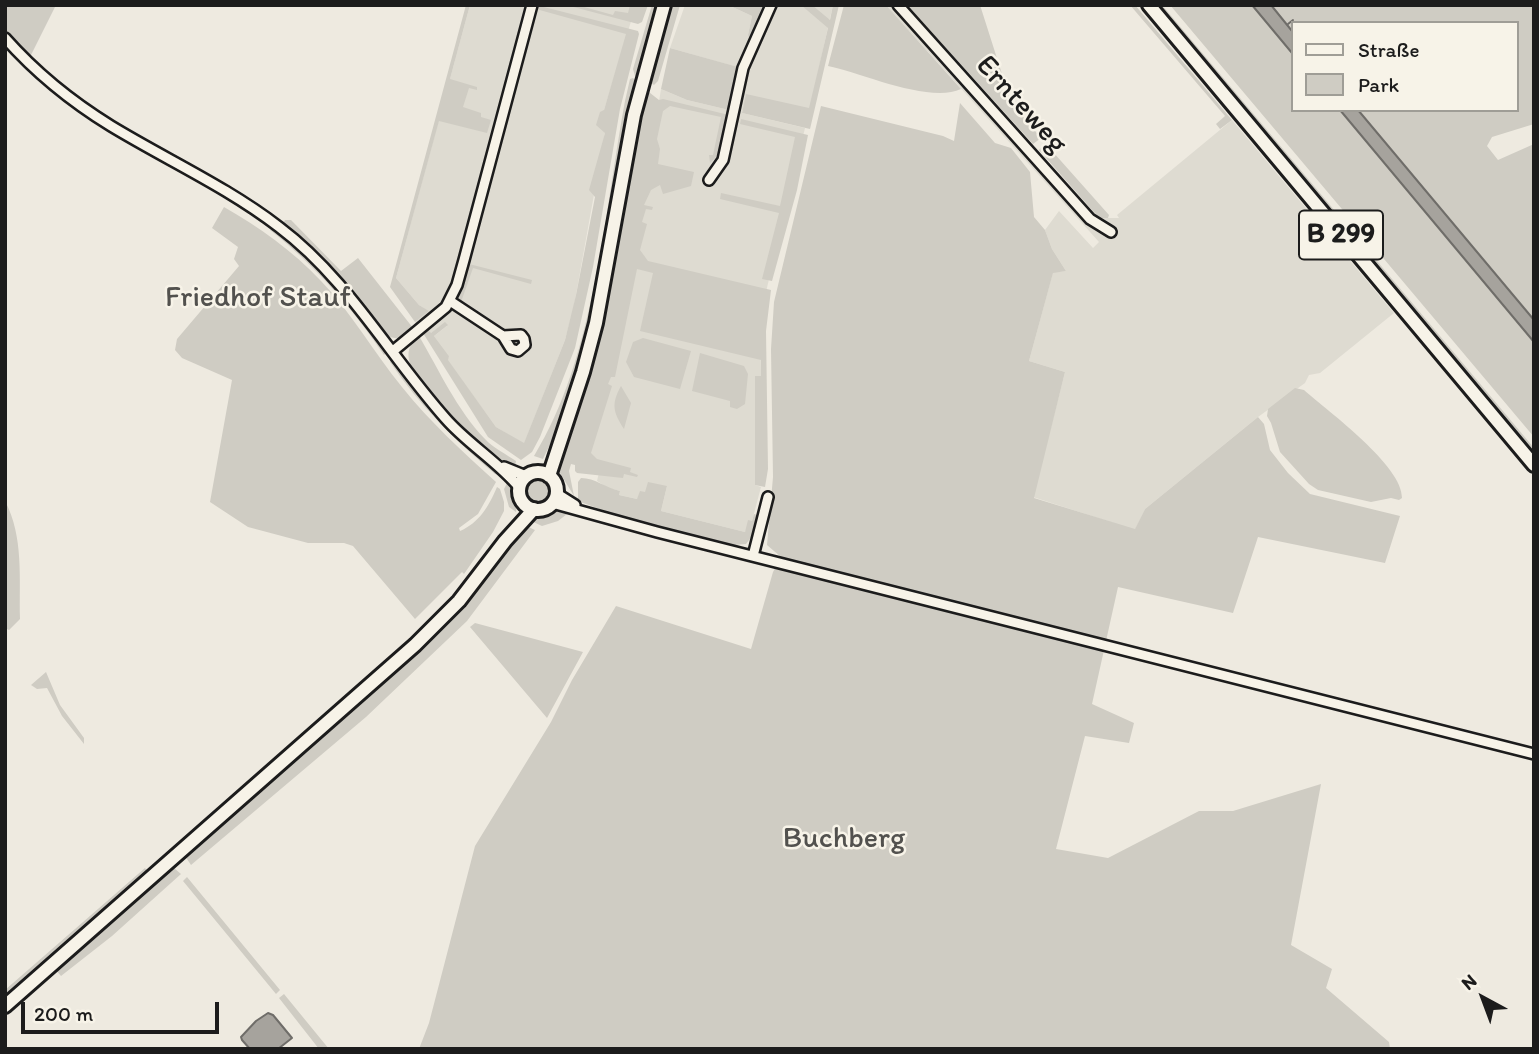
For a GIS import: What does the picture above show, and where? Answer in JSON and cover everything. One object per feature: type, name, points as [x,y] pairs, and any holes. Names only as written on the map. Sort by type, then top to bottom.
[{"type":"main road","points":[[533,478],[556,485],[554,498],[544,508],[529,506],[520,496],[558,443],[577,389],[596,323],[634,115],[664,5]]},
{"type":"main road","name":"B 299","points":[[1149,5],[1534,465]]},
{"type":"main road","points":[[5,1006],[392,667],[449,611],[505,541],[529,506]]},
{"type":"street","points":[[393,351],[442,311],[450,301],[461,270],[532,5]]},
{"type":"street","points":[[709,180],[723,160],[743,68],[771,5]]},
{"type":"street","name":"Ernteweg","points":[[898,5],[1090,219],[1111,232]]},
{"type":"street","points":[[8,42],[50,82],[86,110],[228,193],[289,234],[338,282],[446,419],[499,465],[533,478]]},
{"type":"street","points":[[450,301],[503,336]]},
{"type":"street","points":[[754,556],[768,497]]},
{"type":"street","points":[[554,498],[589,512],[754,556],[1534,754]]},
{"type":"shaded area","points":[[470,5],[636,5],[604,110],[605,133],[574,306],[565,340],[524,444],[496,427],[447,360],[449,356],[434,336],[447,326],[445,323],[430,334],[427,329],[423,333],[415,322],[428,311],[419,305],[396,278]]},
{"type":"shaded area","points":[[685,5],[728,5],[752,16],[748,35],[763,5],[833,5],[809,112],[746,98],[742,113],[805,128],[760,317],[762,423],[755,485],[761,487],[752,521],[745,532],[661,511],[667,486],[645,492],[637,499],[619,495],[620,491],[597,481],[601,464],[582,459],[634,258],[661,89],[687,100],[729,110],[737,67],[670,48]]},
{"type":"shaded area","points":[[886,5],[907,5],[1099,218],[1119,218],[1117,215],[1232,120],[1394,313],[1320,373],[1309,375],[1305,383],[1258,417],[1145,509],[1135,530],[1033,497],[1065,372],[1029,361],[1053,272],[1066,271],[1052,249],[1045,230],[1059,211],[1093,248],[1099,242]]},
{"type":"shaded area","points":[[1252,5],[1271,5],[1290,29],[1290,51]]},
{"type":"shaded area","points":[[1342,112],[1360,112],[1534,320],[1534,342]]},
{"type":"shaded area","points":[[268,1013],[273,1015],[292,1038],[278,1049],[250,1049],[241,1037]]},
{"type":"green space","points":[[5,5],[56,5],[30,57],[5,29]]},
{"type":"green space","points":[[466,5],[470,5],[450,79],[477,87],[477,90],[469,88],[463,107],[481,113],[481,117],[491,120],[487,133],[439,121],[396,278],[419,305],[429,311],[415,322],[390,287]]},
{"type":"green space","points":[[536,5],[638,31],[639,34],[620,109],[593,267],[575,348],[540,437],[532,452],[521,460],[488,437],[423,333],[427,329],[431,333],[445,322],[448,325],[434,336],[449,356],[448,360],[496,427],[524,443],[565,340],[595,197],[589,190],[605,133],[596,125],[600,112],[604,110],[626,34],[536,9]]},
{"type":"green space","points":[[566,5],[577,5],[613,15],[615,11],[628,13],[630,5],[648,5],[642,22],[638,24]]},
{"type":"green space","points":[[652,5],[659,5],[639,74],[635,76],[633,69]]},
{"type":"green space","points":[[668,5],[680,5],[658,81],[654,85],[648,81]]},
{"type":"green space","points":[[728,5],[763,5],[753,36],[748,35],[752,16]]},
{"type":"green space","points":[[801,5],[812,5],[830,20],[833,5],[839,5],[810,129],[742,113],[746,94],[809,108],[828,28]]},
{"type":"green space","points":[[844,5],[886,5],[961,89],[948,93],[914,90],[828,66]]},
{"type":"green space","points":[[907,5],[980,5],[1009,96],[1041,138],[1033,144]]},
{"type":"green space","points":[[1130,5],[1135,5],[1232,120],[1220,129],[1216,124],[1225,116]]},
{"type":"green space","points":[[1154,5],[1162,5],[1534,448],[1534,458]]},
{"type":"green space","points":[[1170,5],[1252,5],[1290,51],[1290,112],[1342,112],[1534,342],[1534,437]]},
{"type":"green space","points":[[1271,5],[1534,5],[1534,124],[1492,137],[1487,146],[1498,160],[1534,144],[1534,320],[1360,112],[1518,112],[1518,21],[1290,21],[1290,29]]},
{"type":"green space","points":[[670,48],[738,67],[729,110],[687,100],[661,89]]},
{"type":"green space","points":[[633,78],[637,82],[586,347],[560,424],[543,459],[534,456],[555,417],[584,330],[603,237],[625,101],[630,79]]},
{"type":"green space","points":[[645,89],[659,100],[729,115],[719,154],[710,163],[709,155],[713,155],[721,117],[670,106],[663,111],[657,139],[660,149],[658,164],[694,172],[691,186],[663,194],[660,185],[651,190],[644,205],[653,207],[652,210],[646,209],[642,222],[647,224],[640,250],[648,261],[771,290],[766,331],[768,469],[765,487],[755,485],[755,376],[761,376],[761,360],[640,331],[653,273],[637,269],[615,377],[611,377],[608,384],[612,386],[591,453],[597,459],[631,468],[630,472],[638,475],[624,474],[623,478],[577,473],[575,465],[571,464],[569,471],[574,496],[557,468]]},
{"type":"green space","name":"Buchberg","points":[[960,103],[995,143],[1011,148],[1030,172],[1034,217],[1045,230],[1052,249],[1066,271],[1053,273],[1029,361],[1065,372],[1034,498],[1135,529],[1145,509],[1258,417],[1264,424],[1270,450],[1288,473],[1310,494],[1400,516],[1385,563],[1258,537],[1233,613],[1118,587],[1092,704],[1134,723],[1129,743],[1085,736],[1056,849],[1108,858],[1199,811],[1233,811],[1321,784],[1291,945],[1332,969],[1326,988],[1389,1042],[1390,1049],[419,1049],[429,1023],[475,846],[551,722],[572,680],[616,606],[751,649],[773,572],[781,557],[767,545],[773,477],[771,349],[774,302],[821,106],[954,141]]},
{"type":"green space","points":[[741,119],[808,135],[797,190],[772,281],[762,279],[779,213],[720,199],[721,193],[780,206],[795,137],[740,124]]},
{"type":"green space","points":[[1045,143],[1109,215],[1108,218],[1099,218],[1039,150]]},
{"type":"green space","name":"Friedhof Stauf","points":[[224,207],[275,240],[310,270],[343,306],[413,400],[496,482],[478,514],[459,528],[460,531],[478,519],[497,487],[500,489],[504,511],[493,532],[464,574],[462,572],[415,619],[353,546],[344,543],[308,543],[248,527],[210,502],[232,380],[182,358],[175,350],[177,339],[239,266],[234,259],[238,247],[212,228]]},
{"type":"green space","points":[[285,220],[291,220],[341,271],[358,258],[413,328],[398,338],[387,335],[336,275],[282,225]]},
{"type":"green space","points":[[273,228],[303,250],[335,284],[388,351],[384,355],[332,288],[270,230]]},
{"type":"green space","points":[[469,264],[532,280],[531,284],[473,268],[461,302],[460,283]]},
{"type":"green space","points":[[419,336],[475,428],[488,442],[516,461],[515,468],[511,468],[468,434],[424,387],[409,360],[410,346]]},
{"type":"green space","points":[[643,338],[691,351],[680,389],[634,377],[626,362],[633,342]]},
{"type":"green space","points":[[700,353],[744,366],[748,374],[745,404],[737,409],[730,407],[730,401],[692,391]]},
{"type":"green space","points":[[391,358],[500,475],[480,461],[439,422],[401,378],[390,362]]},
{"type":"green space","points":[[621,386],[631,403],[624,429],[617,418],[615,408]]},
{"type":"green space","points":[[1295,388],[1304,390],[1363,440],[1391,471],[1399,485],[1402,498],[1371,502],[1318,490],[1309,484],[1280,452],[1267,416],[1268,409]]},
{"type":"green space","points":[[537,477],[546,481],[550,490],[546,499],[537,503],[528,499],[524,490],[528,481]]},
{"type":"green space","points":[[581,478],[620,491],[619,495],[637,499],[640,491],[645,492],[648,482],[667,486],[661,511],[745,532],[748,520],[752,521],[754,514],[760,516],[756,531],[746,544],[733,545],[624,518],[578,501],[578,482]]},
{"type":"green space","points":[[509,479],[516,495],[516,512],[509,507],[504,489]]},
{"type":"green space","points":[[5,501],[15,529],[20,574],[20,619],[9,630],[5,628]]},
{"type":"green space","points":[[552,508],[566,509],[567,514],[558,521],[542,526],[527,519],[535,513]]},
{"type":"green space","points":[[524,525],[535,530],[467,621],[366,717],[191,865],[185,856],[425,644],[457,612]]},
{"type":"green space","points":[[475,623],[583,652],[547,718],[470,627]]},
{"type":"green space","points":[[46,672],[60,705],[84,738],[84,744],[62,716],[47,688],[37,689],[31,685]]},
{"type":"green space","points":[[145,868],[149,873],[5,998],[5,990]]},
{"type":"green space","points":[[174,868],[181,874],[112,936],[61,976],[55,969]]},
{"type":"green space","points":[[187,877],[280,990],[276,994],[183,881]]},
{"type":"green space","points":[[284,994],[329,1049],[319,1049],[279,998]]}]
